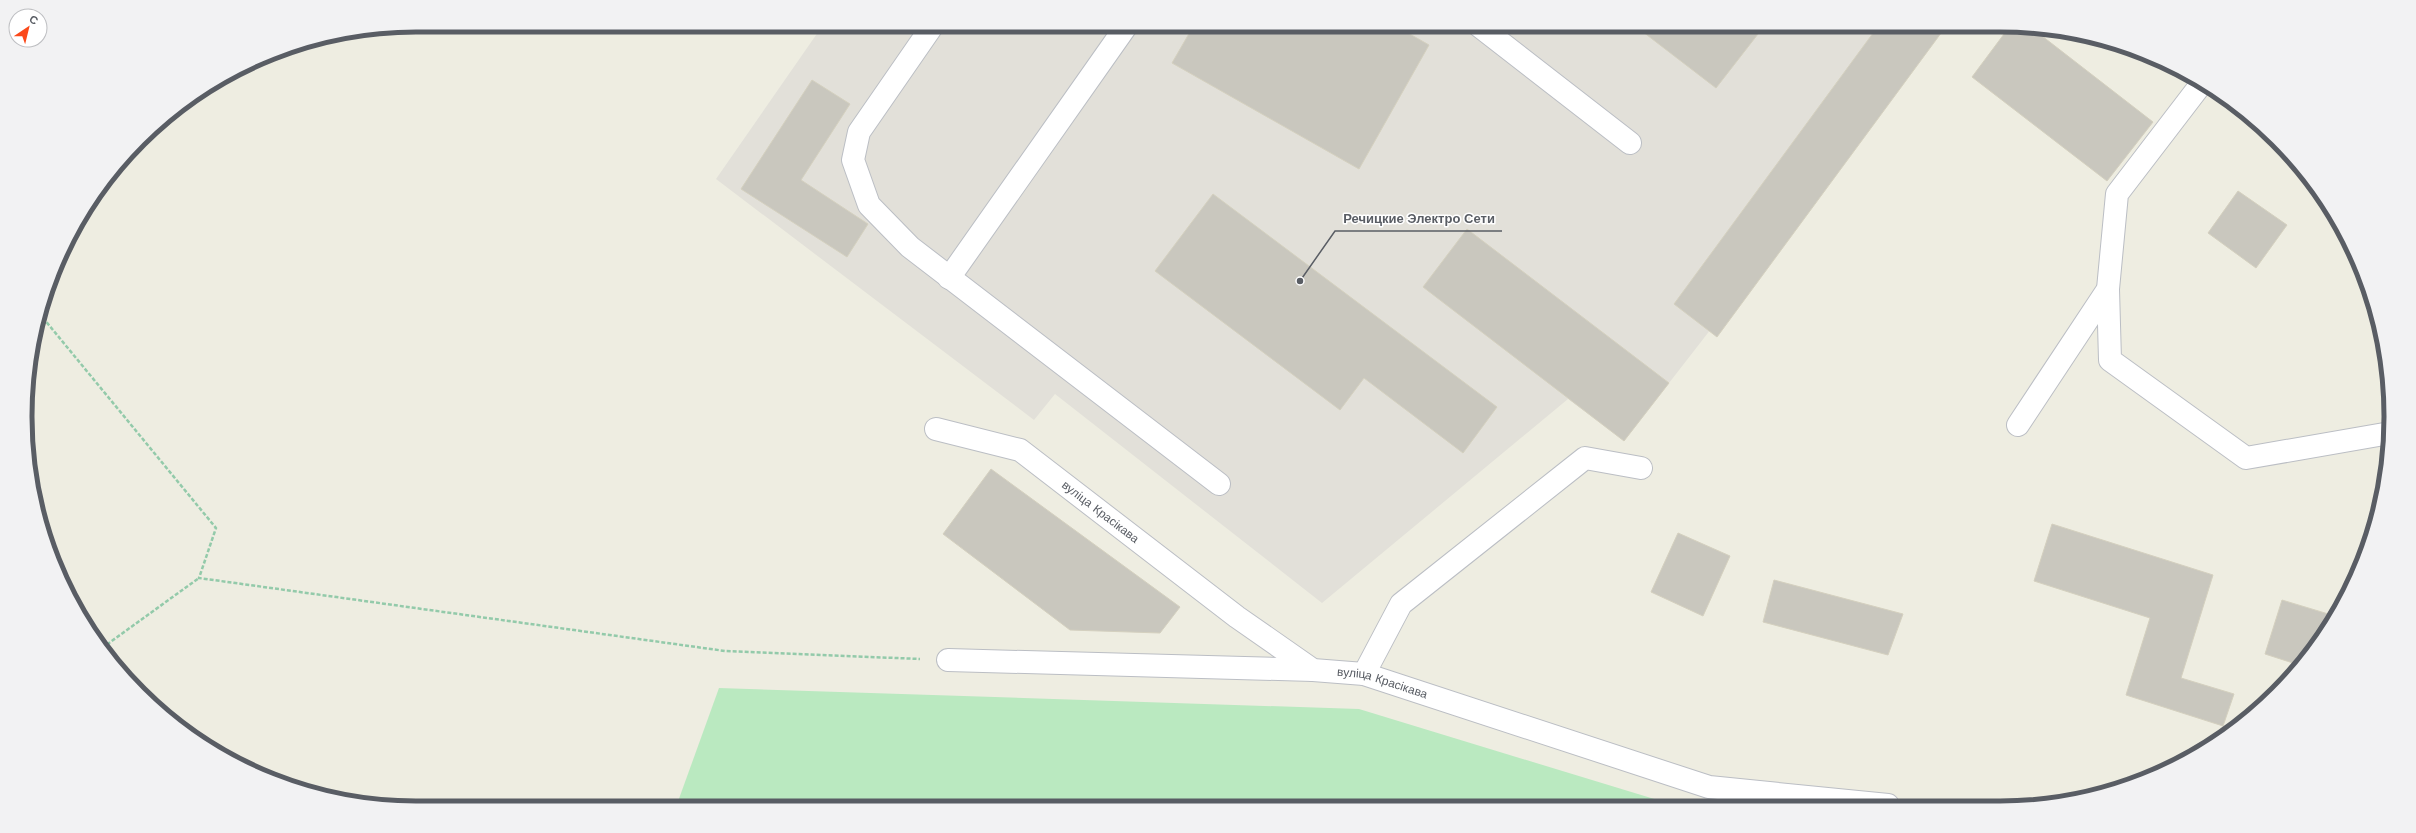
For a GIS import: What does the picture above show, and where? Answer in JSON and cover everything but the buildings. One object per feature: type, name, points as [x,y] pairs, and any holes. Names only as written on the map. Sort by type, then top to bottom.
[{"type":"street","points":[[928,32],[859,132],[852,160],[869,204],[910,247],[1219,484]]},
{"type":"street","points":[[949,278],[1122,32]]},
{"type":"street","points":[[1487,32],[1630,143]]},
{"type":"street","points":[[2198,88],[2117,194],[2108,289],[2110,360],[2246,458],[2383,434]]},
{"type":"street","points":[[2018,425],[2108,289]]},
{"type":"street","name":"вуліца Красікава","points":[[936,429],[1020,450],[1237,617],[1313,670],[1364,674],[1710,787],[1848,801]]},
{"type":"street","points":[[1364,674],[1401,604],[1585,458],[1641,468]]},
{"type":"street","points":[[948,660],[1313,670]]},
{"type":"path","points":[[44,320],[216,528],[199,578],[107,645]]},
{"type":"path","points":[[199,578],[726,651],[948,660]]},
{"type":"shaded area","points":[[818,32],[1942,32],[1624,441],[1568,399],[1322,603],[1055,394],[1034,420],[716,179]]},
{"type":"green space","points":[[719,688],[1359,709],[1661,801],[678,801]]},
{"type":"place","name":"Речицкие Электро Сети","points":[[1300,281]]}]
